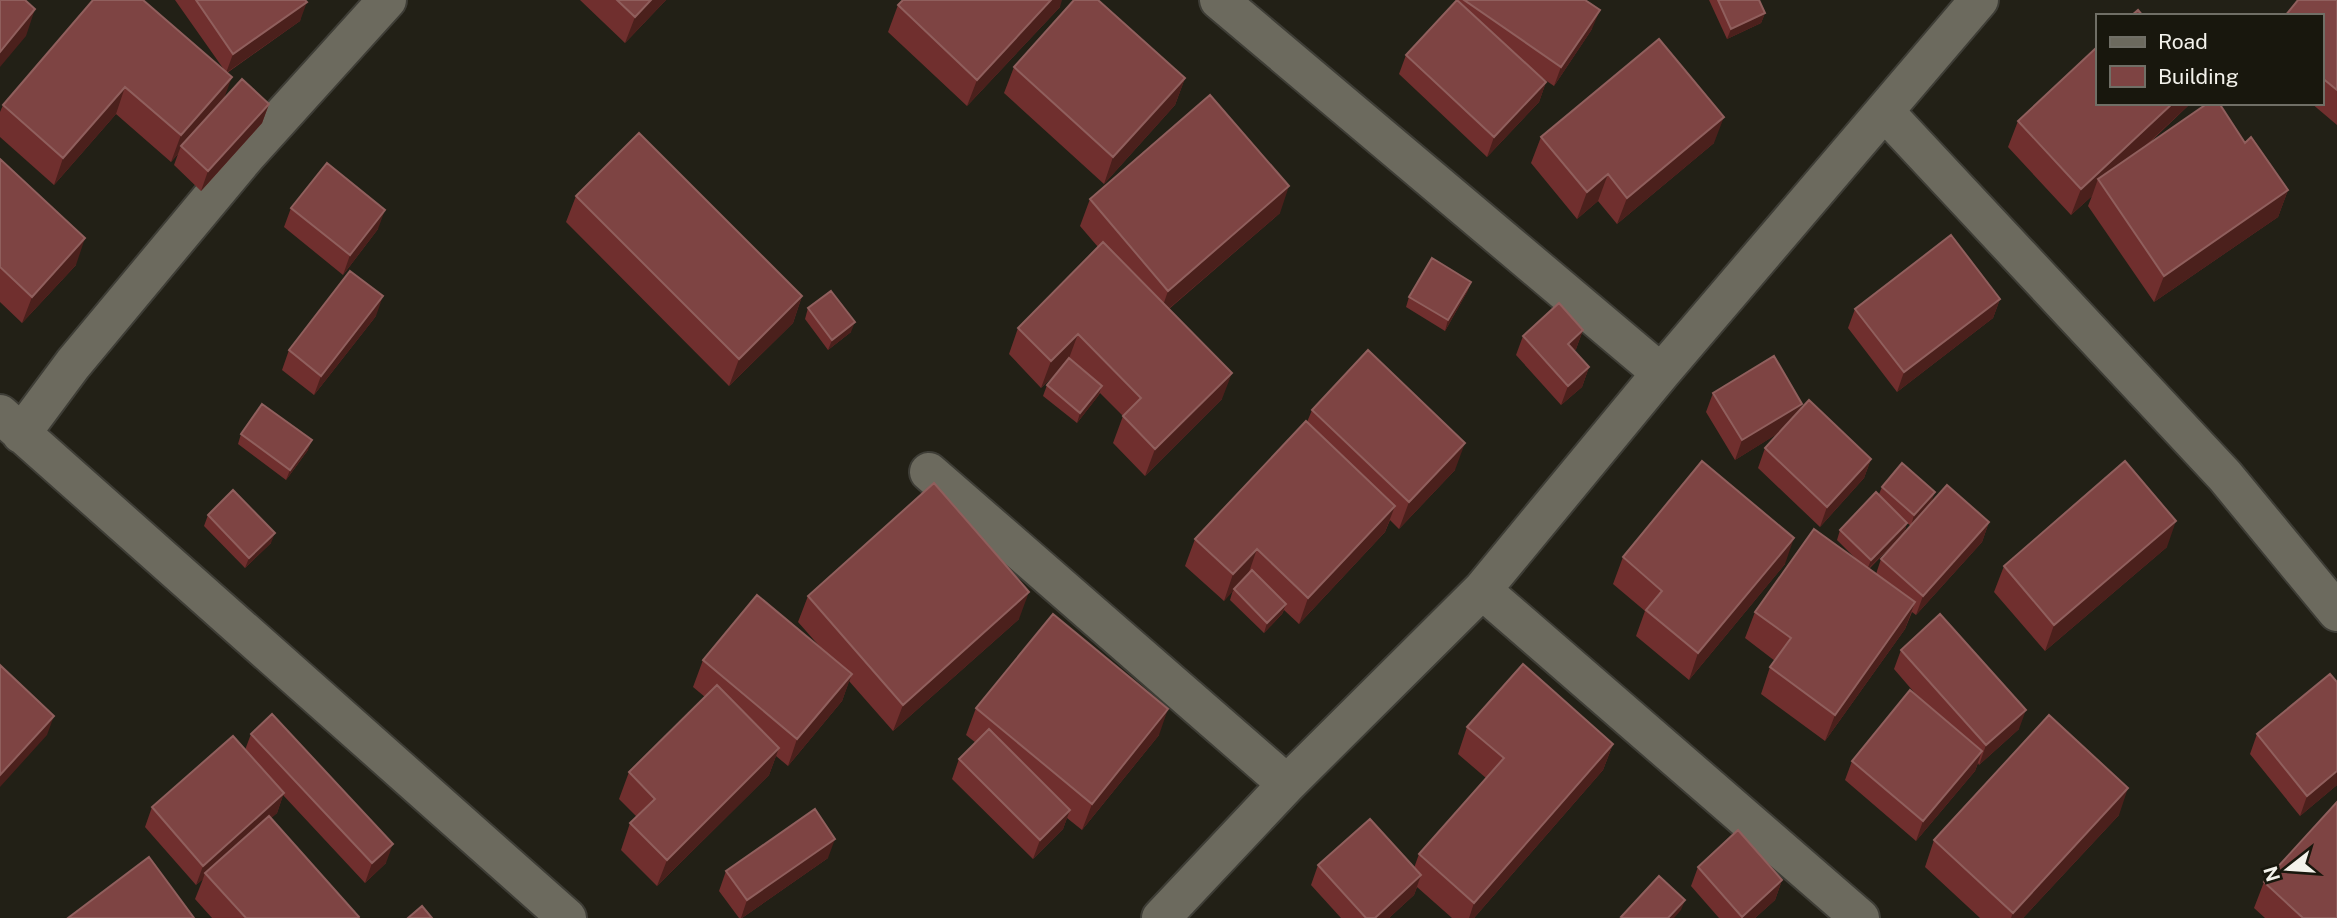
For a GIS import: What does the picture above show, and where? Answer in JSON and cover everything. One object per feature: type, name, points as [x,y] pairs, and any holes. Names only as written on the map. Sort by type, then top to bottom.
[{"type":"street","points":[[387,0],[246,156],[72,364],[11,424],[567,918]]},
{"type":"street","points":[[1219,0],[1661,373]]},
{"type":"street","points":[[1161,918],[1287,784],[1482,590],[1661,373],[1979,0]]},
{"type":"street","points":[[1885,112],[2225,477],[2337,612]]},
{"type":"street","points":[[929,472],[1287,784]]},
{"type":"street","points":[[1482,590],[1860,918]]},
{"type":"building","points":[[0,0],[25,0],[35,9],[0,52]]},
{"type":"building","points":[[93,0],[143,0],[232,77],[181,135],[125,87],[63,158],[3,105]]},
{"type":"building","points":[[196,0],[305,0],[307,2],[233,54]]},
{"type":"building","points":[[617,0],[651,0],[635,17]]},
{"type":"building","points":[[903,0],[1051,0],[977,80],[898,5]]},
{"type":"building","points":[[1074,0],[1098,0],[1185,78],[1113,157],[1014,67]]},
{"type":"building","points":[[1457,0],[1546,82],[1494,137],[1406,55]]},
{"type":"building","points":[[1464,0],[1585,0],[1600,10],[1561,67]]},
{"type":"building","points":[[1718,0],[1759,0],[1765,13],[1731,29]]},
{"type":"building","points":[[2298,0],[2337,0],[2337,90],[2323,79],[2323,14],[2287,14]]},
{"type":"building","points":[[1659,39],[1724,117],[1627,198],[1608,174],[1587,192],[1541,137]]},
{"type":"building","points":[[2096,48],[2096,105],[2171,105],[2081,189],[2018,121]]},
{"type":"building","points":[[242,79],[269,104],[208,171],[181,146]]},
{"type":"building","points":[[1210,95],[1289,186],[1168,291],[1090,199]]},
{"type":"building","points":[[2205,105],[2220,105],[2245,143],[2251,137],[2288,190],[2164,276],[2098,179]]},
{"type":"building","points":[[639,133],[802,296],[739,359],[576,196]]},
{"type":"building","points":[[0,159],[85,238],[32,297],[0,267]]},
{"type":"building","points":[[327,163],[385,210],[350,255],[291,208]]},
{"type":"building","points":[[1951,235],[2000,299],[1904,372],[1855,309]]},
{"type":"building","points":[[1103,242],[1232,373],[1155,449],[1123,416],[1141,398],[1078,334],[1051,361],[1018,328]]},
{"type":"building","points":[[1432,258],[1471,282],[1448,320],[1409,297]]},
{"type":"building","points":[[350,271],[383,296],[321,376],[289,350]]},
{"type":"building","points":[[831,291],[855,322],[832,340],[808,308]]},
{"type":"building","points":[[1559,303],[1583,330],[1568,344],[1589,367],[1568,386],[1523,336]]},
{"type":"building","points":[[1368,350],[1465,443],[1409,502],[1312,410]]},
{"type":"building","points":[[1774,356],[1802,404],[1742,440],[1713,393]]},
{"type":"building","points":[[1069,358],[1102,386],[1080,413],[1047,385]]},
{"type":"building","points":[[1809,400],[1871,459],[1827,507],[1765,448]]},
{"type":"building","points":[[262,404],[312,440],[290,470],[241,434]]},
{"type":"building","points":[[1306,421],[1395,506],[1308,598],[1257,549],[1233,574],[1195,539]]},
{"type":"building","points":[[1702,461],[1794,538],[1698,653],[1646,610],[1662,591],[1623,557]]},
{"type":"building","points":[[2125,461],[2176,521],[2054,625],[2004,566]]},
{"type":"building","points":[[1902,463],[1935,492],[1914,515],[1882,487]]},
{"type":"building","points":[[934,483],[1029,592],[903,705],[808,596]]},
{"type":"building","points":[[1947,485],[1989,522],[1923,596],[1881,559]]},
{"type":"building","points":[[233,490],[275,533],[249,558],[208,515]]},
{"type":"building","points":[[1876,492],[1907,523],[1871,560],[1840,530]]},
{"type":"building","points":[[1814,529],[1915,602],[1835,715],[1770,667],[1791,638],[1755,612]]},
{"type":"building","points":[[1252,570],[1286,604],[1267,623],[1234,589]]},
{"type":"building","points":[[757,595],[852,674],[797,739],[703,660]]},
{"type":"building","points":[[1053,614],[1168,709],[1092,804],[976,708]]},
{"type":"building","points":[[1940,614],[2026,710],[1986,745],[1901,650]]},
{"type":"building","points":[[1523,664],[1613,744],[1474,903],[1419,854],[1504,758],[1467,727]]},
{"type":"building","points":[[0,665],[54,716],[0,775]]},
{"type":"building","points":[[2330,674],[2337,682],[2337,771],[2307,796],[2257,734]]},
{"type":"building","points":[[717,685],[779,748],[667,860],[630,823],[655,799],[629,772]]},
{"type":"building","points":[[1910,690],[1982,751],[1923,821],[1852,761]]},
{"type":"building","points":[[272,714],[393,844],[372,863],[251,734]]},
{"type":"building","points":[[2049,715],[2128,788],[2013,913],[1934,840]]},
{"type":"building","points":[[989,729],[1070,810],[1040,840],[959,759]]},
{"type":"building","points":[[233,736],[284,793],[203,866],[152,807]]},
{"type":"building","points":[[2337,802],[2337,918],[2303,918],[2264,882]]},
{"type":"building","points":[[815,809],[835,839],[747,900],[726,871]]},
{"type":"building","points":[[269,816],[358,918],[246,918],[205,873]]},
{"type":"building","points":[[1370,819],[1421,875],[1375,918],[1366,918],[1318,865]]},
{"type":"building","points":[[1738,830],[1782,880],[1742,917],[1698,867]]},
{"type":"building","points":[[149,857],[194,918],[68,918]]},
{"type":"building","points":[[1659,876],[1685,900],[1668,918],[1621,917]]},
{"type":"building","points":[[422,906],[432,918],[408,918]]}]
